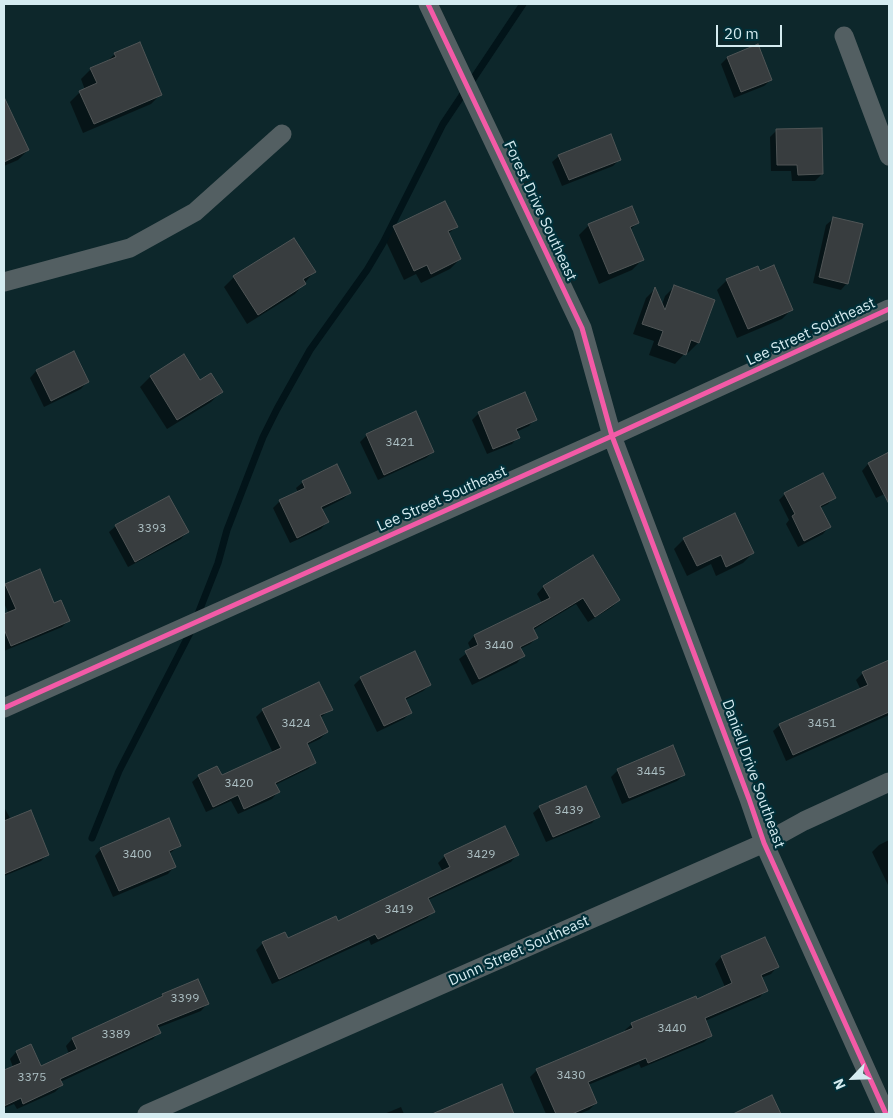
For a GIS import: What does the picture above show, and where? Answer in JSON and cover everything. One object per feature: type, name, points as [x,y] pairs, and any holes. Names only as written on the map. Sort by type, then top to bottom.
[{"type":"street","name":"Forest Drive Southeast","points":[[428,4],[582,328],[612,436]]},
{"type":"street","points":[[844,36],[889,156]]},
{"type":"street","points":[[4,282],[130,248],[194,212],[282,134]]},
{"type":"street","name":"Lee Street Southeast","points":[[4,708],[612,436],[889,309]]},
{"type":"street","name":"Daniell Drive Southeast","points":[[612,436],[746,789],[764,843],[886,1114]]},
{"type":"street","name":"Dunn Street Southeast","points":[[147,1114],[764,843],[804,821],[889,782]]},
{"type":"building","points":[[140,42],[162,95],[94,124],[79,91],[97,83],[90,68],[116,57],[114,53]]},
{"type":"building","points":[[758,44],[772,80],[741,92],[727,57]]},
{"type":"building","points":[[4,97],[29,150],[4,162]]},
{"type":"building","points":[[822,128],[823,174],[798,175],[797,165],[777,165],[776,129]]},
{"type":"building","points":[[611,134],[621,160],[569,180],[558,155]]},
{"type":"building","points":[[445,201],[458,227],[448,231],[461,259],[431,274],[427,265],[414,271],[393,226]]},
{"type":"building","points":[[632,206],[639,223],[630,227],[644,260],[609,274],[588,224]]},
{"type":"building","points":[[833,217],[863,224],[848,284],[819,277]]},
{"type":"building","points":[[294,238],[316,272],[303,279],[306,284],[258,315],[233,276]]},
{"type":"building","points":[[774,265],[793,310],[748,329],[726,279],[758,266],[760,271]]},
{"type":"building","points":[[674,285],[715,300],[699,343],[691,340],[686,355],[658,345],[663,331],[642,324],[655,287],[665,310]]},
{"type":"building","points":[[74,351],[89,382],[51,401],[36,370]]},
{"type":"building","points":[[184,354],[200,380],[211,373],[223,392],[177,420],[150,376]]},
{"type":"building","points":[[525,392],[537,420],[516,429],[520,438],[493,449],[478,412]]},
{"type":"building","points":[[416,411],[434,452],[384,475],[366,434]]},
{"type":"building","points":[[889,452],[889,504],[868,463]]},
{"type":"building","points":[[337,464],[351,493],[321,507],[329,522],[297,538],[279,500],[305,488],[302,481]]},
{"type":"building","points":[[823,473],[836,498],[820,506],[831,527],[804,541],[792,516],[795,514],[784,493]]},
{"type":"building","points":[[169,496],[189,532],[135,562],[115,525]]},
{"type":"building","points":[[735,513],[754,553],[726,567],[721,555],[697,566],[683,538]]},
{"type":"building","points":[[593,555],[620,600],[595,617],[583,598],[533,628],[538,638],[520,647],[525,656],[479,679],[465,651],[478,645],[474,635],[550,598],[543,586]]},
{"type":"building","points":[[40,569],[54,603],[61,600],[70,621],[11,646],[4,629],[4,614],[16,609],[5,584]]},
{"type":"building","points":[[415,651],[431,685],[405,698],[412,713],[384,726],[360,677]]},
{"type":"building","points":[[889,660],[889,712],[793,755],[779,724],[868,685],[862,672]]},
{"type":"building","points":[[319,682],[333,710],[320,715],[328,732],[307,743],[316,763],[275,783],[280,792],[244,809],[238,795],[213,807],[198,775],[217,766],[222,775],[281,748],[262,709]]},
{"type":"building","points":[[673,745],[685,775],[629,798],[617,769]]},
{"type":"building","points":[[586,786],[600,817],[553,837],[539,806]]},
{"type":"building","points":[[31,810],[49,855],[4,874],[4,821]]},
{"type":"building","points":[[169,818],[181,846],[169,851],[176,867],[119,891],[100,848]]},
{"type":"building","points":[[505,826],[519,855],[428,898],[435,912],[378,939],[375,934],[279,979],[262,942],[285,932],[288,938],[336,916],[338,921],[450,867],[444,855]]},
{"type":"building","points":[[765,937],[779,967],[761,975],[768,991],[705,1018],[712,1036],[648,1063],[646,1058],[588,1082],[597,1103],[572,1114],[556,1114],[536,1069],[633,1028],[631,1023],[696,996],[697,999],[732,983],[721,956]]},
{"type":"building","points":[[198,979],[209,1004],[157,1025],[161,1033],[60,1079],[63,1085],[23,1104],[21,1098],[4,1106],[4,1070],[21,1063],[16,1051],[31,1044],[41,1066],[77,1049],[72,1038],[163,996],[162,994]]},
{"type":"building","points":[[502,1084],[514,1114],[432,1114]]},
{"type":"building","points":[[772,1095],[781,1114],[733,1114]]},
{"type":"waterway","points":[[196,619],[218,563],[227,530],[263,437],[277,409],[310,350],[367,270],[383,243],[443,124],[523,4]]},
{"type":"waterway","points":[[92,838],[119,771],[192,629]]},
{"type":"cycle path","points":[[428,4],[582,328],[612,436],[764,843],[886,1114]]},
{"type":"cycle path","points":[[4,708],[612,436],[889,309]]}]
